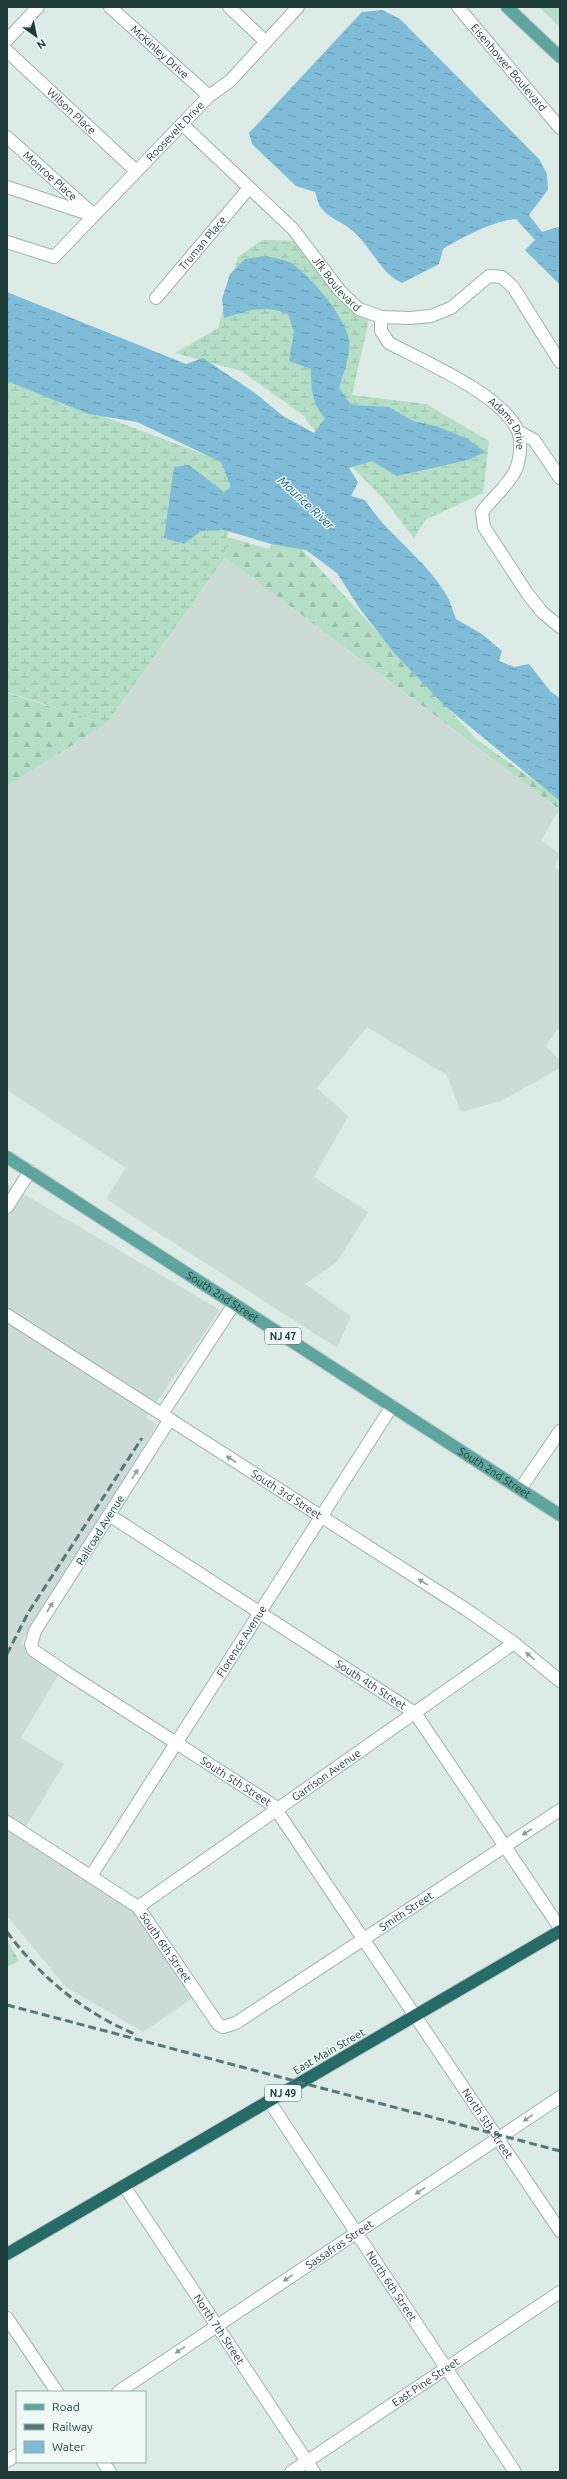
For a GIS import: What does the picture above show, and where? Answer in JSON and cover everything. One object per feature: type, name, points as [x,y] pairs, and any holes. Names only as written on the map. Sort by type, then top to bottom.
[{"type":"highway","name":"East Main Street","points":[[7,2254],[560,1931]]},
{"type":"main road","points":[[507,7],[560,57]]},
{"type":"main road","name":"South 2nd Street","points":[[7,1157],[560,1515]]},
{"type":"street","points":[[7,40],[38,7]]},
{"type":"street","name":"McKinley Drive","points":[[110,7],[208,96]]},
{"type":"street","points":[[229,7],[266,42]]},
{"type":"street","name":"Roosevelt Drive","points":[[7,242],[54,257],[208,96],[230,82],[298,7]]},
{"type":"street","name":"Eisenhower Boulevard","points":[[458,7],[560,128]]},
{"type":"street","name":"Wilson Place","points":[[7,51],[136,172]]},
{"type":"street","name":"Jfk Boulevard","points":[[182,124],[308,246],[340,291],[359,309],[382,317],[410,318],[431,316],[451,308],[489,276],[502,277],[513,287],[560,362]]},
{"type":"street","name":"Monroe Place","points":[[7,137],[94,215]]},
{"type":"street","points":[[7,187],[94,215]]},
{"type":"street","name":"Truman Place","points":[[156,298],[249,188]]},
{"type":"street","name":"Adams Drive","points":[[382,317],[381,331],[390,343],[474,389],[497,404],[519,432],[520,452],[516,469],[482,512],[484,527],[542,612],[560,627]]},
{"type":"street","points":[[519,432],[534,440],[560,478]]},
{"type":"street","points":[[7,1207],[30,1171]]},
{"type":"street","name":"Railroad Avenue","points":[[31,1641],[109,1516],[234,1304]]},
{"type":"street","name":"South 3rd Street","points":[[7,1315],[321,1518],[467,1610],[514,1642],[560,1681]]},
{"type":"street","name":"Florence Avenue","points":[[91,1876],[392,1406]]},
{"type":"street","points":[[520,1489],[560,1431]]},
{"type":"street","name":"South 4th Street","points":[[109,1516],[415,1713],[560,1928]]},
{"type":"street","name":"South 5th Street","points":[[31,1641],[33,1650],[265,1799],[278,1810],[416,2016]]},
{"type":"street","name":"Garrison Avenue","points":[[138,1907],[278,1810],[514,1642]]},
{"type":"street","name":"Smith Street","points":[[254,2012],[560,1810]]},
{"type":"street","name":"South 6th Street","points":[[7,1822],[138,1907],[220,2026],[230,2026],[254,2012]]},
{"type":"street","name":"North 5th Street","points":[[416,2016],[560,2231]]},
{"type":"street","name":"Sassafras Street","points":[[119,2391],[560,2097]]},
{"type":"street","name":"North 6th Street","points":[[269,2101],[515,2472]]},
{"type":"street","name":"North 7th Street","points":[[124,2186],[314,2472]]},
{"type":"street","name":"East Pine Street","points":[[291,2472],[560,2292]]},
{"type":"street","points":[[7,2318],[56,2391]]},
{"type":"street","points":[[7,2461],[16,2456]]},
{"type":"street","points":[[104,2463],[110,2472]]},
{"type":"shaded area","points":[[225,557],[559,810],[541,840],[560,854],[555,867],[560,871],[560,1026],[546,1046],[560,1060],[560,1068],[501,1101],[461,1112],[447,1075],[367,1027],[317,1088],[348,1116],[314,1177],[368,1212],[337,1262],[305,1284],[351,1316],[337,1348],[106,1199],[126,1168],[7,1090],[7,786],[106,724]]},
{"type":"shaded area","points":[[7,1184],[220,1310],[146,1418],[157,1424],[85,1544],[20,1643],[61,1670],[21,1738],[64,1764],[23,1831],[139,1905],[200,1993],[143,2032],[66,1987],[7,1916]]},
{"type":"green space","points":[[539,7],[560,7],[560,27]]},
{"type":"green space","points":[[262,240],[304,241],[370,315],[352,395],[426,404],[489,441],[483,493],[425,520],[414,538],[382,497],[309,424],[303,415],[241,371],[175,353],[218,328],[238,257]]},
{"type":"green space","points":[[7,380],[232,465],[242,486],[227,537],[225,557],[106,724],[7,692]]},
{"type":"green space","points":[[283,529],[476,739],[560,799],[560,810],[225,557],[227,537],[269,549]]},
{"type":"green space","points":[[7,692],[10,694],[106,724],[7,786]]},
{"type":"green space","points":[[7,1940],[19,1961],[7,1967]]},
{"type":"water","points":[[382,10],[400,19],[539,159],[547,174],[548,190],[529,215],[542,232],[558,227],[560,229],[560,285],[525,250],[535,240],[516,219],[507,220],[488,226],[451,244],[443,249],[439,264],[402,283],[380,265],[357,235],[325,212],[320,205],[315,192],[296,186],[252,144],[249,133],[362,12]]},
{"type":"water","name":"Maurice River","points":[[265,256],[287,261],[297,267],[316,285],[334,308],[341,320],[349,340],[349,352],[339,388],[351,405],[389,407],[413,421],[436,426],[468,439],[485,452],[468,460],[397,476],[372,461],[349,468],[358,482],[351,496],[365,500],[374,513],[429,570],[447,596],[456,619],[482,634],[502,651],[499,661],[514,667],[529,664],[551,692],[560,698],[560,801],[445,706],[396,655],[360,609],[337,573],[306,550],[271,544],[224,530],[201,531],[184,544],[164,538],[174,467],[189,465],[224,492],[231,487],[221,462],[137,422],[89,414],[7,381],[7,292],[186,364],[203,358],[255,393],[283,416],[314,433],[325,418],[317,407],[313,395],[311,369],[289,361],[294,332],[288,314],[271,309],[263,309],[248,311],[224,318],[222,299],[230,274],[245,259]]},
{"type":"railway","points":[[7,1654],[28,1613],[142,1438]]},
{"type":"railway","points":[[7,1932],[34,1964],[65,1992],[99,2016],[137,2035]]},
{"type":"railway","points":[[7,2005],[560,2151]]}]
